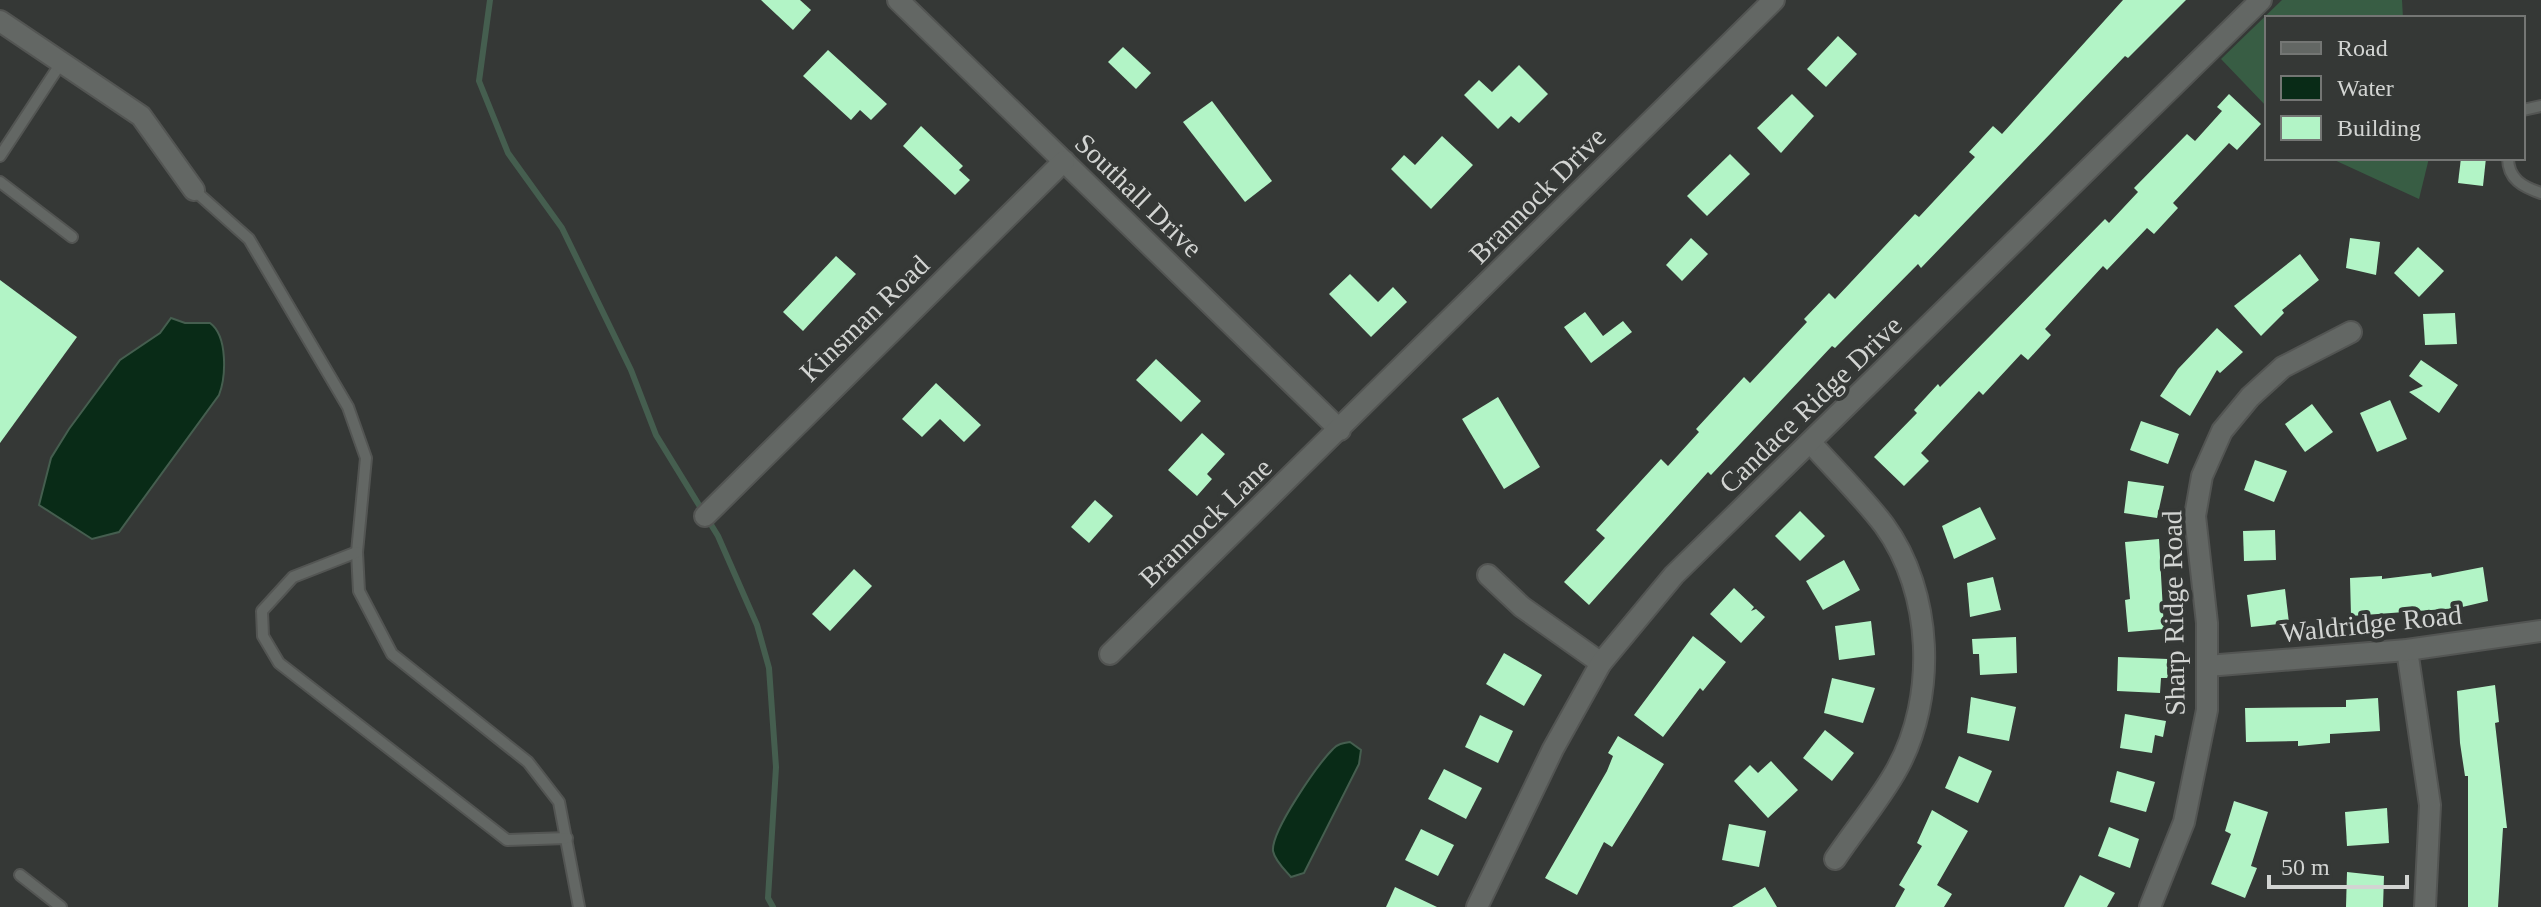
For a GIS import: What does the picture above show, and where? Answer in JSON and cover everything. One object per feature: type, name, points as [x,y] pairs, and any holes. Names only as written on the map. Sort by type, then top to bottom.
[{"type":"street","name":"Southall Drive","points":[[898,0],[1340,430]]},
{"type":"street","name":"Brannock Drive","points":[[1340,430],[1774,0]]},
{"type":"street","name":"Candace Ridge Drive","points":[[1477,907],[1553,749],[1601,663],[1674,575],[2261,0]]},
{"type":"street","points":[[0,21],[141,116],[194,190]]},
{"type":"street","name":"Kinsman Road","points":[[705,516],[1064,161]]},
{"type":"street","name":"Sharp Ridge Road","points":[[2150,907],[2184,822],[2207,710],[2207,623],[2195,516],[2202,476],[2222,431],[2250,397],[2283,367],[2351,332]]},
{"type":"street","name":"Brannock Lane","points":[[1110,654],[1340,430]]},
{"type":"street","points":[[1811,443],[1885,527],[1911,578],[1923,635],[1921,704],[1911,738],[1897,769],[1835,859]]},
{"type":"street","points":[[1488,575],[1522,607],[1601,663]]},
{"type":"street","name":"Waldridge Road","points":[[2207,666],[2407,650],[2541,631]]},
{"type":"street","points":[[2407,650],[2430,805],[2425,907]]},
{"type":"lane","points":[[0,156],[61,63]]},
{"type":"lane","points":[[2509,160],[2513,177],[2523,186],[2541,193]]},
{"type":"lane","points":[[0,182],[72,237]]},
{"type":"lane","points":[[194,190],[249,239],[348,407],[366,458],[357,552],[359,591],[392,654],[528,762],[559,802],[579,907]]},
{"type":"lane","points":[[357,552],[293,577],[262,611],[263,636],[279,663],[507,840],[567,838]]},
{"type":"lane","points":[[20,875],[61,907]]},
{"type":"shaded area","points":[[2282,0],[2402,0],[2403,16],[2265,16]]},
{"type":"shaded area","points":[[2265,16],[2265,105],[2221,59]]},
{"type":"shaded area","points":[[2334,160],[2429,160],[2419,199]]},
{"type":"water","points":[[171,318],[185,323],[210,323],[216,329],[224,357],[219,395],[119,532],[92,539],[39,505],[51,458],[120,360],[160,333]]},
{"type":"water","points":[[1350,742],[1361,750],[1359,764],[1304,873],[1291,877],[1273,851],[1279,829],[1326,757],[1336,746]]},
{"type":"building","points":[[761,0],[800,0],[811,10],[793,30]]},
{"type":"building","points":[[2123,0],[2186,0],[2128,58],[2125,56],[1921,268],[1918,264],[1835,348],[1832,346],[1711,475],[1708,472],[1589,605],[1564,582],[1605,538],[1596,530],[1661,459],[1668,466],[1699,432],[1696,429],[1744,377],[1750,383],[1807,322],[1804,319],[1829,293],[1835,299],[1915,214],[1919,217],[1975,157],[1969,152],[1993,126],[2002,134]]},
{"type":"building","points":[[1838,36],[1857,54],[1826,87],[1807,69]]},
{"type":"building","points":[[1123,47],[1151,73],[1136,89],[1108,62]]},
{"type":"building","points":[[828,50],[887,104],[871,120],[860,110],[851,120],[803,76]]},
{"type":"building","points":[[1519,65],[1548,94],[1519,123],[1511,116],[1498,129],[1464,95],[1479,80],[1492,92]]},
{"type":"building","points":[[1792,94],[1814,116],[1781,153],[1757,128]]},
{"type":"building","points":[[2229,94],[2261,124],[2237,150],[2229,143],[2173,203],[2178,208],[2154,234],[2147,228],[2107,270],[2103,266],[2045,329],[2051,335],[2028,360],[2021,354],[1983,395],[1979,391],[1921,453],[1929,461],[1904,486],[1874,457],[1917,413],[1914,410],[1938,384],[1940,387],[2105,219],[2109,223],[2138,192],[2134,188],[2187,134],[2195,141],[2222,111],[2217,107]]},
{"type":"building","points":[[1212,101],[1272,181],[1245,202],[1183,122]]},
{"type":"building","points":[[921,126],[963,166],[959,170],[970,180],[955,195],[903,146]]},
{"type":"building","points":[[1442,136],[1473,165],[1431,209],[1391,169],[1404,155],[1415,165]]},
{"type":"building","points":[[1730,154],[1750,174],[1707,216],[1687,196]]},
{"type":"building","points":[[2461,160],[2486,160],[2483,186],[2458,183]]},
{"type":"building","points":[[1691,238],[1708,254],[1682,281],[1666,265]]},
{"type":"building","points":[[2350,238],[2380,242],[2376,275],[2346,268]]},
{"type":"building","points":[[2418,247],[2444,271],[2419,297],[2394,273]]},
{"type":"building","points":[[2300,254],[2319,280],[2282,310],[2284,313],[2261,336],[2234,306]]},
{"type":"building","points":[[836,256],[856,274],[803,331],[783,312]]},
{"type":"building","points":[[1350,274],[1378,302],[1393,287],[1407,302],[1371,337],[1329,294]]},
{"type":"building","points":[[0,280],[77,337],[0,443]]},
{"type":"building","points":[[1585,312],[1603,336],[1623,321],[1632,332],[1591,363],[1564,327]]},
{"type":"building","points":[[2455,313],[2457,344],[2425,345],[2423,314]]},
{"type":"building","points":[[2217,328],[2243,352],[2220,373],[2217,370],[2190,416],[2160,396],[2178,369]]},
{"type":"building","points":[[1156,359],[1201,401],[1181,422],[1136,380]]},
{"type":"building","points":[[2421,360],[2458,385],[2439,413],[2409,392],[2423,386],[2409,376]]},
{"type":"building","points":[[936,383],[981,425],[964,442],[940,419],[922,437],[902,419]]},
{"type":"building","points":[[1498,397],[1540,467],[1504,489],[1462,419]]},
{"type":"building","points":[[2390,400],[2407,439],[2377,452],[2360,413]]},
{"type":"building","points":[[2312,404],[2333,432],[2305,452],[2285,424]]},
{"type":"building","points":[[2141,421],[2179,434],[2168,464],[2130,450]]},
{"type":"building","points":[[1202,433],[1225,454],[1207,474],[1212,479],[1197,496],[1168,470]]},
{"type":"building","points":[[2255,460],[2287,471],[2274,502],[2244,490]]},
{"type":"building","points":[[2128,481],[2164,486],[2157,518],[2124,513]]},
{"type":"building","points":[[1095,500],[1113,516],[1089,543],[1071,527]]},
{"type":"building","points":[[1980,507],[1996,539],[1954,559],[1942,526]]},
{"type":"building","points":[[1800,511],[1825,536],[1800,561],[1775,536]]},
{"type":"building","points":[[2275,530],[2276,560],[2244,561],[2243,531]]},
{"type":"building","points":[[2159,539],[2164,629],[2128,632],[2125,600],[2130,599],[2125,542]]},
{"type":"building","points":[[1844,560],[1860,590],[1823,610],[1806,581]]},
{"type":"building","points":[[2483,567],[2488,601],[2458,608],[2351,616],[2350,578],[2382,576],[2382,579],[2431,573],[2432,577]]},
{"type":"building","points":[[854,569],[872,586],[830,631],[812,614]]},
{"type":"building","points":[[1993,577],[2001,610],[1970,617],[1967,583]]},
{"type":"building","points":[[1734,588],[1754,607],[1751,611],[1756,609],[1765,617],[1741,643],[1710,614]]},
{"type":"building","points":[[2285,589],[2289,623],[2251,627],[2247,595]]},
{"type":"building","points":[[1871,621],[1875,655],[1839,660],[1835,626]]},
{"type":"building","points":[[1693,636],[1726,662],[1703,691],[1700,688],[1663,737],[1634,715]]},
{"type":"building","points":[[2016,637],[2017,673],[1980,675],[1979,654],[1973,654],[1972,639]]},
{"type":"building","points":[[1504,653],[1542,675],[1524,706],[1486,684]]},
{"type":"building","points":[[2118,657],[2168,659],[2168,678],[2161,678],[2160,693],[2117,691]]},
{"type":"building","points":[[1832,678],[1875,688],[1863,723],[1824,713]]},
{"type":"building","points":[[2495,685],[2499,722],[2495,723],[2507,828],[2503,828],[2498,907],[2468,907],[2468,776],[2465,776],[2460,743],[2457,691]]},
{"type":"building","points":[[1971,697],[2016,707],[2009,741],[1967,733]]},
{"type":"building","points":[[2378,698],[2380,731],[2330,734],[2330,743],[2298,746],[2298,741],[2246,742],[2245,708],[2346,707],[2346,700]]},
{"type":"building","points":[[2125,714],[2166,721],[2163,737],[2155,735],[2152,753],[2120,748]]},
{"type":"building","points":[[1480,715],[1513,731],[1498,763],[1465,747]]},
{"type":"building","points":[[1825,730],[1854,753],[1832,781],[1803,758]]},
{"type":"building","points":[[1618,736],[1664,764],[1612,847],[1604,842],[1577,895],[1545,878],[1607,771],[1613,756],[1608,753]]},
{"type":"building","points":[[1959,756],[1992,771],[1978,803],[1945,788]]},
{"type":"building","points":[[1771,761],[1798,790],[1768,818],[1734,781],[1750,765],[1758,773]]},
{"type":"building","points":[[1444,769],[1482,788],[1466,819],[1428,799]]},
{"type":"building","points":[[2117,771],[2155,782],[2146,812],[2110,802]]},
{"type":"building","points":[[2234,801],[2268,812],[2251,866],[2257,868],[2245,898],[2211,884],[2231,834],[2225,831]]},
{"type":"building","points":[[2387,808],[2389,843],[2347,846],[2345,812]]},
{"type":"building","points":[[1932,810],[1968,831],[1937,885],[1952,894],[1944,907],[1895,907],[1905,889],[1899,885],[1922,846],[1917,843]]},
{"type":"building","points":[[1729,824],[1766,831],[1759,867],[1722,860]]},
{"type":"building","points":[[2109,827],[2139,839],[2130,868],[2098,856]]},
{"type":"building","points":[[1421,829],[1454,845],[1438,876],[1405,860]]},
{"type":"building","points":[[2347,872],[2384,876],[2383,907],[2346,907]]},
{"type":"building","points":[[2080,875],[2115,893],[2107,907],[2064,907]]},
{"type":"building","points":[[1395,887],[1437,907],[1386,907]]},
{"type":"building","points":[[1765,887],[1777,907],[1732,907]]},
{"type":"waterway","points":[[490,0],[479,81],[508,153],[562,228],[631,370],[656,435],[718,536],[757,625],[769,668],[776,767],[768,898],[773,907]]}]
